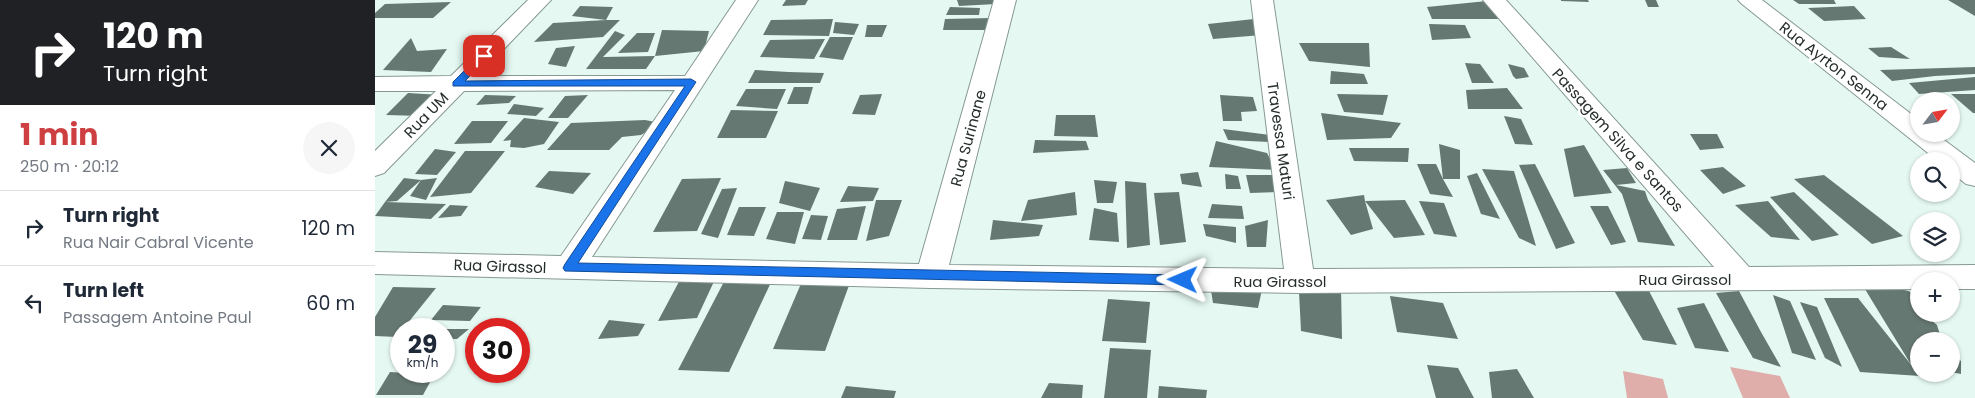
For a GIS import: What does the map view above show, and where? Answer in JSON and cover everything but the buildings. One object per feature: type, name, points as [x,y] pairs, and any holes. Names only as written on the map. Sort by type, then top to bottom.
[{"type":"street","name":"Rua UM","points":[[375,167],[540,0]]},
{"type":"street","points":[[569,268],[747,0]]},
{"type":"street","name":"Rua Surinane","points":[[931,276],[1005,0]]},
{"type":"street","name":"Travessa Maturi","points":[[1262,0],[1300,282]]},
{"type":"street","name":"Passagem Silva e Santos","points":[[1494,0],[1742,279]]},
{"type":"street","name":"Rua Ayrton Senna","points":[[1749,0],[1910,126]]},
{"type":"street","points":[[375,84],[691,82]]},
{"type":"street","name":"Rua Ayrton Senna","points":[[1930,142],[1975,177]]},
{"type":"street","name":"Rua Girassol","points":[[375,263],[931,276],[1300,282],[1975,277]]},
{"type":"shaded area","points":[[1730,367],[1780,376],[1790,398],[1743,398]]},
{"type":"shaded area","points":[[1623,371],[1663,379],[1668,398],[1627,398]]},
{"type":"route","points":[[484,56],[456,84],[691,82],[569,268],[1183,280]]}]
